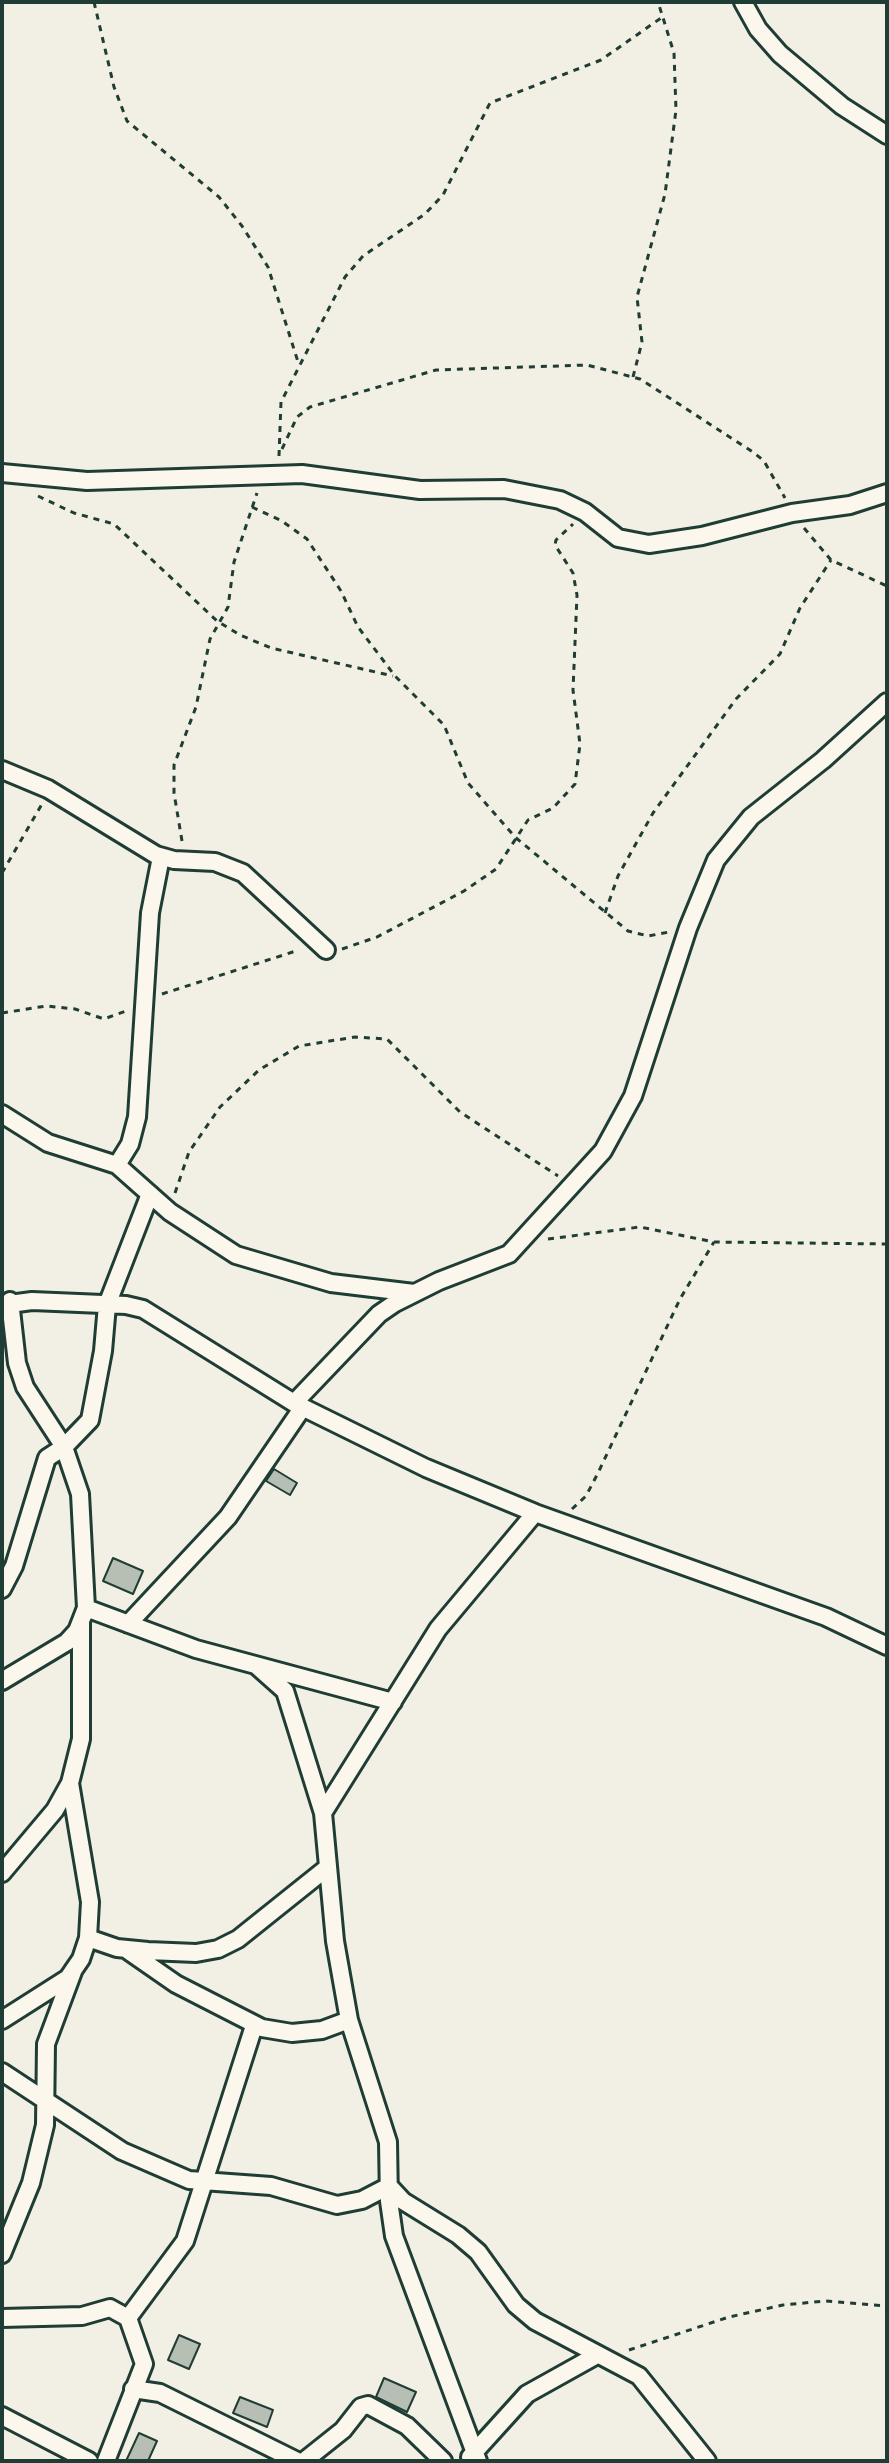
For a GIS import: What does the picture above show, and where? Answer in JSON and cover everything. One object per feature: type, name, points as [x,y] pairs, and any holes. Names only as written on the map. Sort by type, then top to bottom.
[{"type":"street","points":[[743,2],[758,29],[780,54],[842,106],[887,135]]},
{"type":"street","points":[[2,473],[87,481],[302,474],[420,490],[504,489],[560,500],[585,512],[618,538],[649,544],[702,536],[792,513],[850,505],[887,493]]},
{"type":"street","points":[[128,1624],[228,1517],[299,1405],[379,1314],[414,1293],[509,1254],[603,1151],[633,1096],[688,928],[716,860],[751,817],[823,760],[887,702]]},
{"type":"street","points":[[2,770],[48,789],[138,846],[161,857],[215,862],[243,873],[326,950]]},
{"type":"street","points":[[117,1165],[130,1144],[137,1117],[150,913],[161,857]]},
{"type":"street","points":[[2,1114],[48,1143],[117,1165],[170,1212],[213,1244],[260,1265],[331,1283],[414,1293]]},
{"type":"street","points":[[2,1589],[14,1566],[46,1461],[64,1447],[92,1412],[107,1305],[150,1194]]},
{"type":"street","points":[[2,1873],[55,1810],[70,1783],[81,1739],[83,1614],[80,1494],[64,1447],[25,1387],[17,1363],[6,1303],[126,1305],[151,1313],[299,1405],[426,1468],[535,1513],[803,1608],[887,1646]]},
{"type":"street","points":[[323,1813],[451,1611],[535,1513]]},
{"type":"street","points":[[83,1614],[128,1624],[258,1667],[393,1702]]},
{"type":"street","points":[[2,1681],[67,1642],[83,1614]]},
{"type":"street","points":[[258,1667],[285,1691],[323,1813],[335,1941],[349,2020],[366,2080],[385,2127],[394,2236],[473,2458],[527,2394],[602,2357]]},
{"type":"street","points":[[2,2254],[31,2183],[47,2101],[43,2058],[46,2044],[88,1938],[90,1902],[70,1783]]},
{"type":"street","points":[[88,1938],[125,1949],[196,1953],[228,1945],[328,1867]]},
{"type":"street","points":[[125,1949],[176,1984],[254,2026],[292,2033],[322,2030],[349,2020]]},
{"type":"street","points":[[2,2020],[50,1992],[74,1969]]},
{"type":"street","points":[[128,2318],[134,2305],[177,2256],[205,2183],[254,2026]]},
{"type":"street","points":[[2,2072],[122,2151],[176,2176],[205,2183],[271,2186],[337,2205],[358,2202],[389,2186]]},
{"type":"street","points":[[389,2186],[403,2201],[458,2235],[478,2252],[516,2305],[535,2321],[639,2376],[707,2461]]},
{"type":"street","points":[[2,2318],[82,2316],[110,2308],[128,2318],[144,2358],[106,2461]]},
{"type":"street","points":[[133,2389],[160,2393],[297,2461]]},
{"type":"street","points":[[304,2461],[343,2430],[361,2407],[368,2405],[407,2426],[443,2461]]},
{"type":"street","points":[[2,2416],[89,2461]]},
{"type":"path","points":[[94,2],[114,87],[127,121],[219,197],[242,226],[268,267],[299,365]]},
{"type":"path","points":[[633,377],[642,342],[637,297],[665,194],[676,110],[674,53],[658,2]]},
{"type":"path","points":[[282,449],[281,402],[354,264],[425,214],[443,195],[490,103],[601,60],[661,18]]},
{"type":"path","points":[[187,860],[174,793],[174,765],[196,707],[210,639],[217,621],[228,607],[234,562],[252,507],[297,417],[310,407],[436,370],[587,365],[633,377],[753,452],[772,474],[792,513],[831,560],[887,586]]},
{"type":"path","points":[[28,491],[74,513],[114,524],[217,621],[271,648],[395,676]]},
{"type":"path","points":[[252,507],[282,521],[307,539],[341,591],[358,627],[395,676],[444,725],[468,783],[515,837],[605,913],[638,935],[688,928]]},
{"type":"path","points":[[2,1013],[46,1006],[75,1009],[104,1019],[293,950],[326,950],[367,943],[464,891],[496,869],[528,820],[553,808],[575,784],[580,744],[573,690],[577,595],[573,573],[555,545],[556,540],[585,512]]},
{"type":"path","points":[[605,913],[618,876],[653,813],[736,699],[780,654],[800,608],[831,560]]},
{"type":"path","points":[[2,873],[48,789]]},
{"type":"path","points":[[170,1212],[181,1167],[220,1107],[259,1070],[299,1046],[355,1037],[387,1039],[409,1065],[483,1131],[572,1186]]},
{"type":"path","points":[[547,1239],[577,1232],[640,1227],[714,1242],[887,1244]]},
{"type":"path","points":[[558,1521],[586,1496],[680,1299],[714,1242]]},
{"type":"path","points":[[602,2357],[678,2332],[783,2305],[825,2301],[887,2306]]},
{"type":"building","points":[[274,1469],[297,1483],[290,1495],[266,1481]]},
{"type":"building","points":[[113,1558],[143,1571],[133,1594],[103,1581]]},
{"type":"building","points":[[179,2335],[200,2344],[189,2369],[168,2360]]},
{"type":"building","points":[[384,2378],[416,2392],[407,2412],[376,2397]]},
{"type":"building","points":[[240,2397],[273,2410],[267,2427],[233,2413]]},
{"type":"building","points":[[139,2433],[157,2441],[148,2461],[126,2461]]}]
